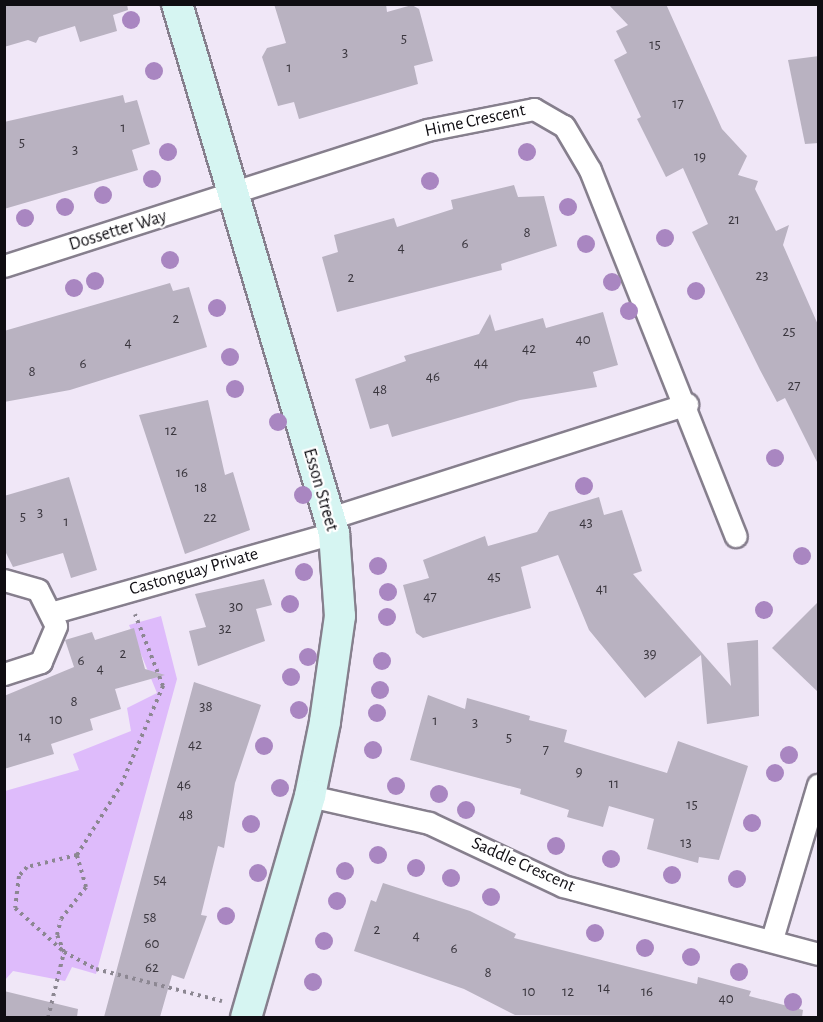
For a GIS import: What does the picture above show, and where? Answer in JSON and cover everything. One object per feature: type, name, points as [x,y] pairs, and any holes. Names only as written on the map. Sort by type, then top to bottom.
[{"type":"street","name":"Esson Street","points":[[177,4],[231,196],[332,526],[336,658],[310,796],[248,1013]]},
{"type":"street","name":"Hime Crescent","points":[[231,196],[427,130],[534,109],[564,126],[590,170],[687,404],[736,536]]},
{"type":"street","name":"Dossetter Way","points":[[4,266],[231,196]]},
{"type":"street","points":[[332,526],[687,404]]},
{"type":"street","name":"Castonguay Private","points":[[54,612],[332,526]]},
{"type":"street","points":[[4,580],[38,590],[54,612],[49,652],[29,670],[4,674]]},
{"type":"street","points":[[772,939],[819,785]]},
{"type":"street","name":"Saddle Crescent","points":[[310,796],[429,823],[563,886],[772,939],[819,954]]},
{"type":"path","points":[[126,591],[163,686],[120,784],[77,855],[27,867],[19,876],[15,908],[64,952],[96,969],[248,1013]]},
{"type":"path","points":[[48,1017],[64,952],[57,934],[61,919],[86,887],[77,855]]},
{"type":"shaded area","points":[[161,616],[177,679],[96,974],[72,967],[65,981],[13,971],[5,980],[5,791],[79,770],[73,754],[131,731],[127,708],[157,693],[129,625]]},
{"type":"building","points":[[4,4],[127,4],[128,10],[113,15],[117,31],[80,42],[75,26],[39,37],[36,43],[28,40],[4,47]]},
{"type":"building","points":[[274,4],[386,4],[387,12],[412,5],[419,9],[433,61],[414,66],[418,84],[299,119],[294,102],[278,106],[262,57],[267,48],[286,43]]},
{"type":"building","points":[[608,4],[666,4],[722,129],[747,156],[738,175],[758,181],[755,189],[776,231],[789,225],[783,245],[819,327],[819,466],[785,398],[777,402],[692,232],[708,224],[683,168],[666,177],[637,119],[641,117],[614,60],[627,53],[616,31],[628,25]]},
{"type":"building","points":[[819,56],[819,143],[805,144],[788,60]]},
{"type":"building","points":[[123,95],[125,103],[137,100],[150,144],[132,150],[138,170],[4,209],[4,122]]},
{"type":"building","points":[[514,185],[518,197],[544,196],[557,246],[501,264],[502,270],[337,312],[322,257],[338,252],[334,235],[394,218],[397,227],[453,209],[451,200]]},
{"type":"building","points":[[170,283],[173,291],[189,287],[207,347],[70,390],[4,402],[4,331]]},
{"type":"building","points":[[603,312],[618,365],[593,372],[597,387],[520,400],[392,437],[388,424],[370,429],[355,379],[406,361],[404,356],[479,334],[490,314],[495,331],[543,318],[546,328]]},
{"type":"building","points":[[208,400],[225,475],[233,472],[250,530],[185,554],[139,415]]},
{"type":"building","points":[[69,477],[97,570],[71,578],[63,553],[13,567],[4,549],[4,496]]},
{"type":"building","points":[[599,497],[604,515],[622,510],[642,571],[633,574],[731,686],[727,643],[758,640],[759,716],[707,724],[701,655],[645,698],[589,630],[558,555],[521,567],[531,608],[423,638],[416,633],[403,585],[429,578],[423,560],[485,536],[488,546],[537,532],[549,512]]},
{"type":"building","points":[[264,579],[272,605],[256,609],[265,641],[198,666],[189,631],[206,627],[195,594]]},
{"type":"building","points":[[819,601],[819,693],[772,648]]},
{"type":"building","points":[[134,628],[145,669],[165,675],[115,689],[121,709],[90,719],[93,730],[51,744],[54,754],[4,769],[4,696],[74,667],[65,640],[92,632],[95,640]]},
{"type":"building","points":[[194,682],[261,705],[235,783],[224,848],[218,846],[201,915],[207,916],[184,979],[172,975],[160,1017],[104,1017]]},
{"type":"building","points":[[428,695],[465,709],[467,698],[530,716],[529,720],[567,730],[564,742],[667,773],[678,741],[748,766],[719,860],[699,857],[698,863],[647,849],[654,819],[609,806],[603,827],[567,817],[569,810],[520,794],[521,789],[410,760]]},
{"type":"building","points":[[383,883],[470,911],[516,934],[514,938],[697,984],[698,977],[751,991],[749,996],[803,1010],[802,1017],[515,1015],[464,989],[354,951],[371,900],[376,902]]},
{"type":"building","points":[[4,991],[78,1009],[77,1017],[4,1017]]}]
